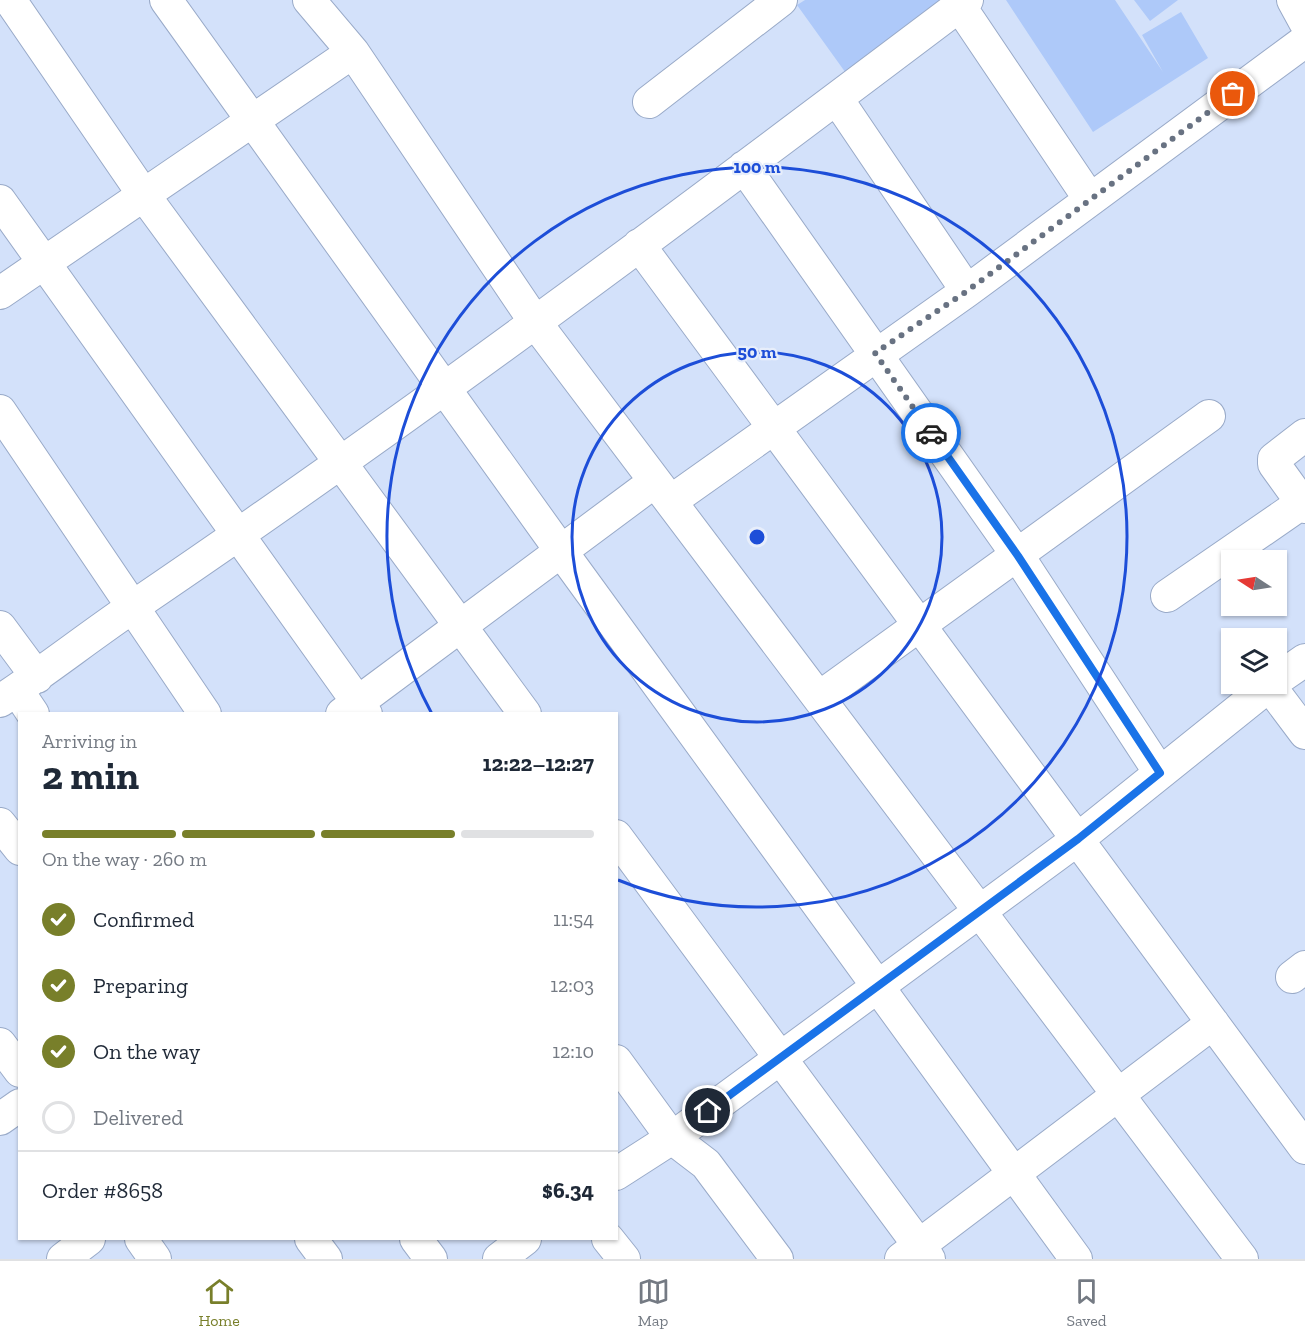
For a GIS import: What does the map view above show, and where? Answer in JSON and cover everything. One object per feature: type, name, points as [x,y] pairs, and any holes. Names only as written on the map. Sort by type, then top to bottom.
[{"type":"street","points":[[10,0],[143,194],[523,712]]},
{"type":"street","points":[[166,0],[561,551],[1076,1259]]},
{"type":"street","points":[[309,0],[353,52],[535,322],[981,910],[1242,1259]]},
{"type":"street","points":[[649,102],[781,0]]},
{"type":"street","points":[[1293,0],[1305,22]]},
{"type":"street","points":[[0,627],[22,695],[134,606],[240,535],[446,388],[963,3],[1089,198]]},
{"type":"street","points":[[0,201],[240,535],[355,710],[459,627],[561,551],[774,427],[875,353],[967,291],[1089,198],[1305,41]]},
{"type":"street","points":[[0,293],[43,261],[353,52]]},
{"type":"street","points":[[837,99],[967,291]]},
{"type":"street","points":[[744,167],[1018,556],[1160,773]]},
{"type":"street","points":[[639,244],[1305,1148]]},
{"type":"street","points":[[0,411],[204,712]]},
{"type":"street","points":[[820,698],[1209,416]]},
{"type":"street","points":[[1167,596],[1303,505],[1274,464],[1274,459],[1305,435]]},
{"type":"street","points":[[1287,673],[1305,660]]},
{"type":"street","points":[[618,1173],[672,1138],[1078,839],[1258,694]]},
{"type":"street","points":[[1279,694],[1305,733]]},
{"type":"street","points":[[0,825],[18,847]]},
{"type":"street","points":[[618,839],[780,1058],[916,1254],[1014,1173],[1213,1023]]},
{"type":"street","points":[[0,1044],[18,1068]]},
{"type":"street","points":[[618,1063],[672,1138],[706,1164],[777,1259]]},
{"type":"street","points":[[0,1119],[18,1106]]},
{"type":"street","points":[[63,1259],[88,1240]]},
{"type":"street","points":[[142,1240],[155,1259]]},
{"type":"street","points":[[312,1240],[326,1259]]},
{"type":"street","points":[[417,1240],[431,1259]]},
{"type":"street","points":[[499,1259],[524,1240]]},
{"type":"street","points":[[609,1240],[624,1259]]},
{"type":"building","points":[[805,0],[952,0],[848,76],[797,5]]},
{"type":"building","points":[[1006,0],[1115,0],[1163,72],[1142,35],[1181,12],[1208,58],[1093,132]]},
{"type":"building","points":[[1134,0],[1178,0],[1150,21]]},
{"type":"way so far","points":[[931,433],[875,353],[967,291],[1089,198],[1233,94]]},
{"type":"route","points":[[708,1111],[1078,839],[1160,773],[1018,556],[931,433]]}]
